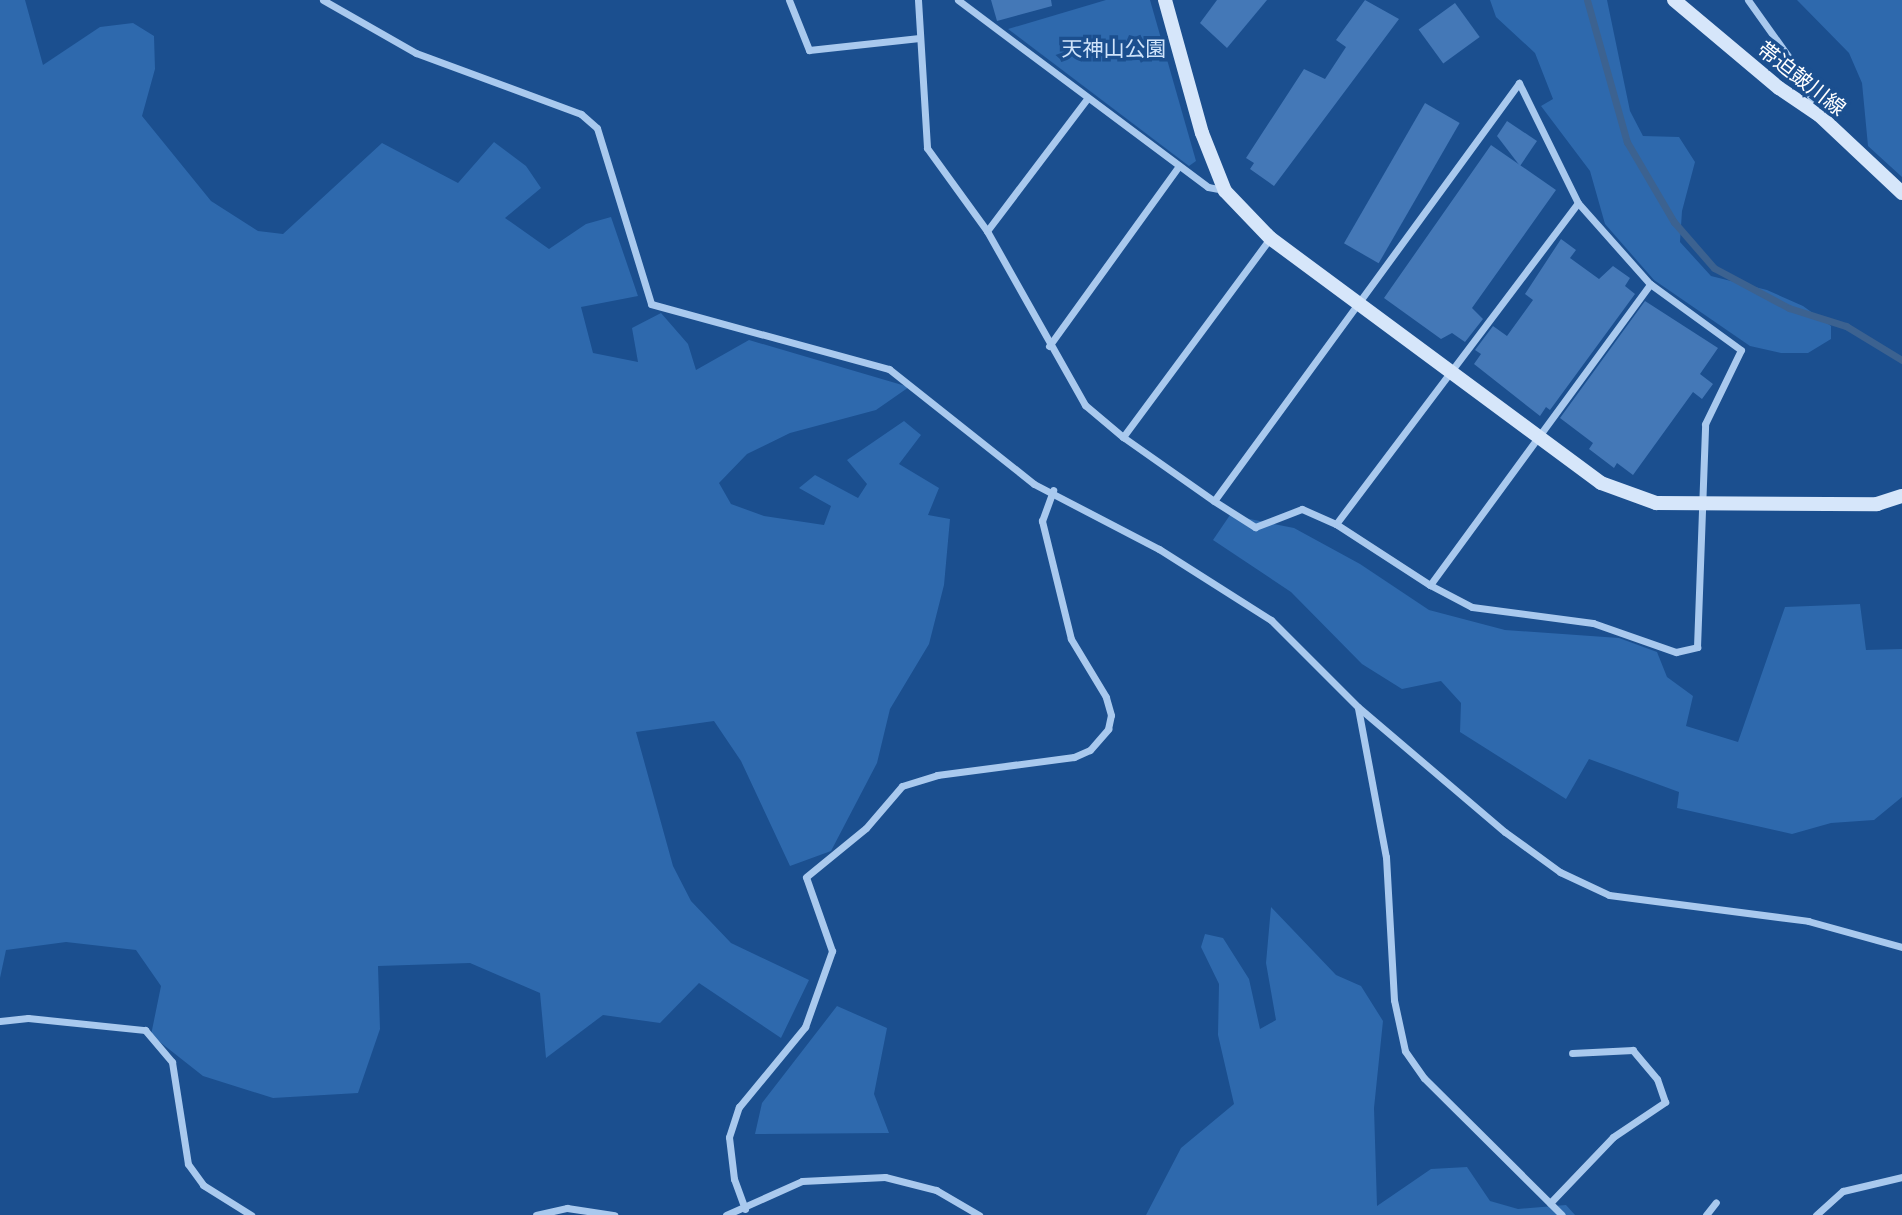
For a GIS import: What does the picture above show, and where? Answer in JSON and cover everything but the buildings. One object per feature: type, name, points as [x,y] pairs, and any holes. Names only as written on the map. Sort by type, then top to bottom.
[{"type":"street","points":[[323,0],[416,53],[581,114],[597,128],[651,304],[890,369],[1034,484],[1053,491],[1159,549],[1271,620],[1358,707],[1505,832],[1560,872],[1609,895],[1808,921],[1902,947]]},
{"type":"street","points":[[789,0],[809,50],[919,38]]},
{"type":"street","points":[[918,0],[927,148],[987,231],[1049,346],[1085,405],[1123,437],[1214,501],[1255,527],[1301,509],[1336,524],[1430,585],[1472,607],[1593,623],[1676,652],[1697,646],[1705,424],[1741,350],[1650,284],[1578,203],[1520,83],[1214,501]]},
{"type":"street","points":[[958,0],[1208,187],[1225,191]]},
{"type":"street","points":[[1165,0],[1202,133],[1225,191],[1270,237],[1601,483],[1656,503],[1877,504],[1902,496]]},
{"type":"street","name":"帯迫皷川線","points":[[1674,0],[1779,88],[1819,115],[1902,193]]},
{"type":"street","points":[[1748,0],[1798,70],[1819,115]]},
{"type":"street","points":[[987,231],[1087,99]]},
{"type":"street","points":[[1049,346],[1179,166]]},
{"type":"street","points":[[1336,524],[1578,203]]},
{"type":"street","points":[[1123,437],[1270,237]]},
{"type":"street","points":[[1430,585],[1650,284]]},
{"type":"street","points":[[746,1209],[734,1179],[729,1137],[732,1127],[739,1107],[805,1027],[832,951],[806,877],[866,828],[902,786],[937,775],[1074,757],[1090,750],[1108,729],[1111,715],[1105,697],[1071,639],[1042,521],[1053,491]]},
{"type":"street","points":[[1358,707],[1386,857],[1394,1000],[1405,1051],[1424,1078],[1562,1215]]},
{"type":"street","points":[[0,1021],[28,1018],[145,1030],[172,1062],[188,1164],[203,1185],[251,1215]]},
{"type":"street","points":[[1550,1203],[1613,1137],[1665,1102],[1657,1079],[1633,1050],[1572,1053]]},
{"type":"street","points":[[726,1215],[746,1209],[802,1181],[885,1177],[936,1190],[979,1215]]},
{"type":"street","points":[[1816,1215],[1843,1191],[1902,1177]]},
{"type":"street","points":[[1706,1215],[1716,1202]]},
{"type":"street","points":[[536,1215],[567,1208],[614,1215]]},
{"type":"street","points":[[553,1215],[567,1208]]},
{"type":"green space","points":[[0,0],[25,0],[43,65],[100,27],[133,23],[154,36],[155,69],[142,116],[211,201],[258,231],[283,234],[382,143],[458,183],[494,142],[526,166],[541,188],[505,218],[549,249],[586,224],[611,217],[638,296],[581,307],[593,353],[638,362],[632,328],[661,313],[688,344],[696,370],[749,340],[909,387],[876,410],[790,433],[747,454],[719,483],[731,504],[764,516],[824,525],[831,506],[799,488],[815,475],[858,498],[867,484],[847,460],[904,421],[921,435],[899,464],[939,488],[928,515],[950,519],[944,585],[929,644],[890,709],[877,763],[831,851],[790,866],[741,761],[714,721],[636,732],[673,866],[691,901],[731,943],[809,980],[781,1038],[699,983],[660,1023],[603,1015],[546,1058],[540,993],[470,963],[378,966],[380,1029],[358,1093],[273,1098],[203,1076],[151,1035],[161,986],[136,950],[66,942],[6,950],[0,978]]},
{"type":"green space","name":"天神山公園","points":[[1106,0],[1150,0],[1196,161],[1189,166],[1008,29]]},
{"type":"green space","points":[[1490,0],[1607,0],[1630,111],[1643,136],[1679,137],[1695,162],[1682,211],[1680,242],[1711,276],[1767,290],[1803,306],[1831,326],[1831,339],[1808,353],[1781,353],[1750,346],[1654,280],[1605,224],[1590,171],[1541,106],[1553,99],[1535,53],[1496,17]]},
{"type":"green space","points":[[1797,0],[1902,0],[1902,177],[1868,146],[1862,83],[1849,53]]},
{"type":"green space","points":[[1230,515],[1294,528],[1360,564],[1429,610],[1505,630],[1619,638],[1657,652],[1667,677],[1693,696],[1686,726],[1738,742],[1785,607],[1860,604],[1866,650],[1902,649],[1902,797],[1874,820],[1831,823],[1792,834],[1677,808],[1679,792],[1589,759],[1566,799],[1460,732],[1461,703],[1441,681],[1402,689],[1362,664],[1291,592],[1213,540]]},
{"type":"green space","points":[[1271,907],[1336,975],[1361,986],[1383,1021],[1374,1108],[1377,1206],[1431,1169],[1467,1167],[1490,1201],[1518,1209],[1566,1205],[1575,1215],[1146,1215],[1181,1148],[1234,1104],[1218,1035],[1219,984],[1201,947],[1205,934],[1223,938],[1249,979],[1260,1029],[1276,1020],[1266,963]]},
{"type":"green space","points":[[837,1006],[887,1028],[874,1094],[889,1133],[755,1134],[762,1103]]},
{"type":"waterway","points":[[1587,0],[1627,142],[1674,222],[1714,268],[1789,308],[1846,326],[1902,360]]}]
